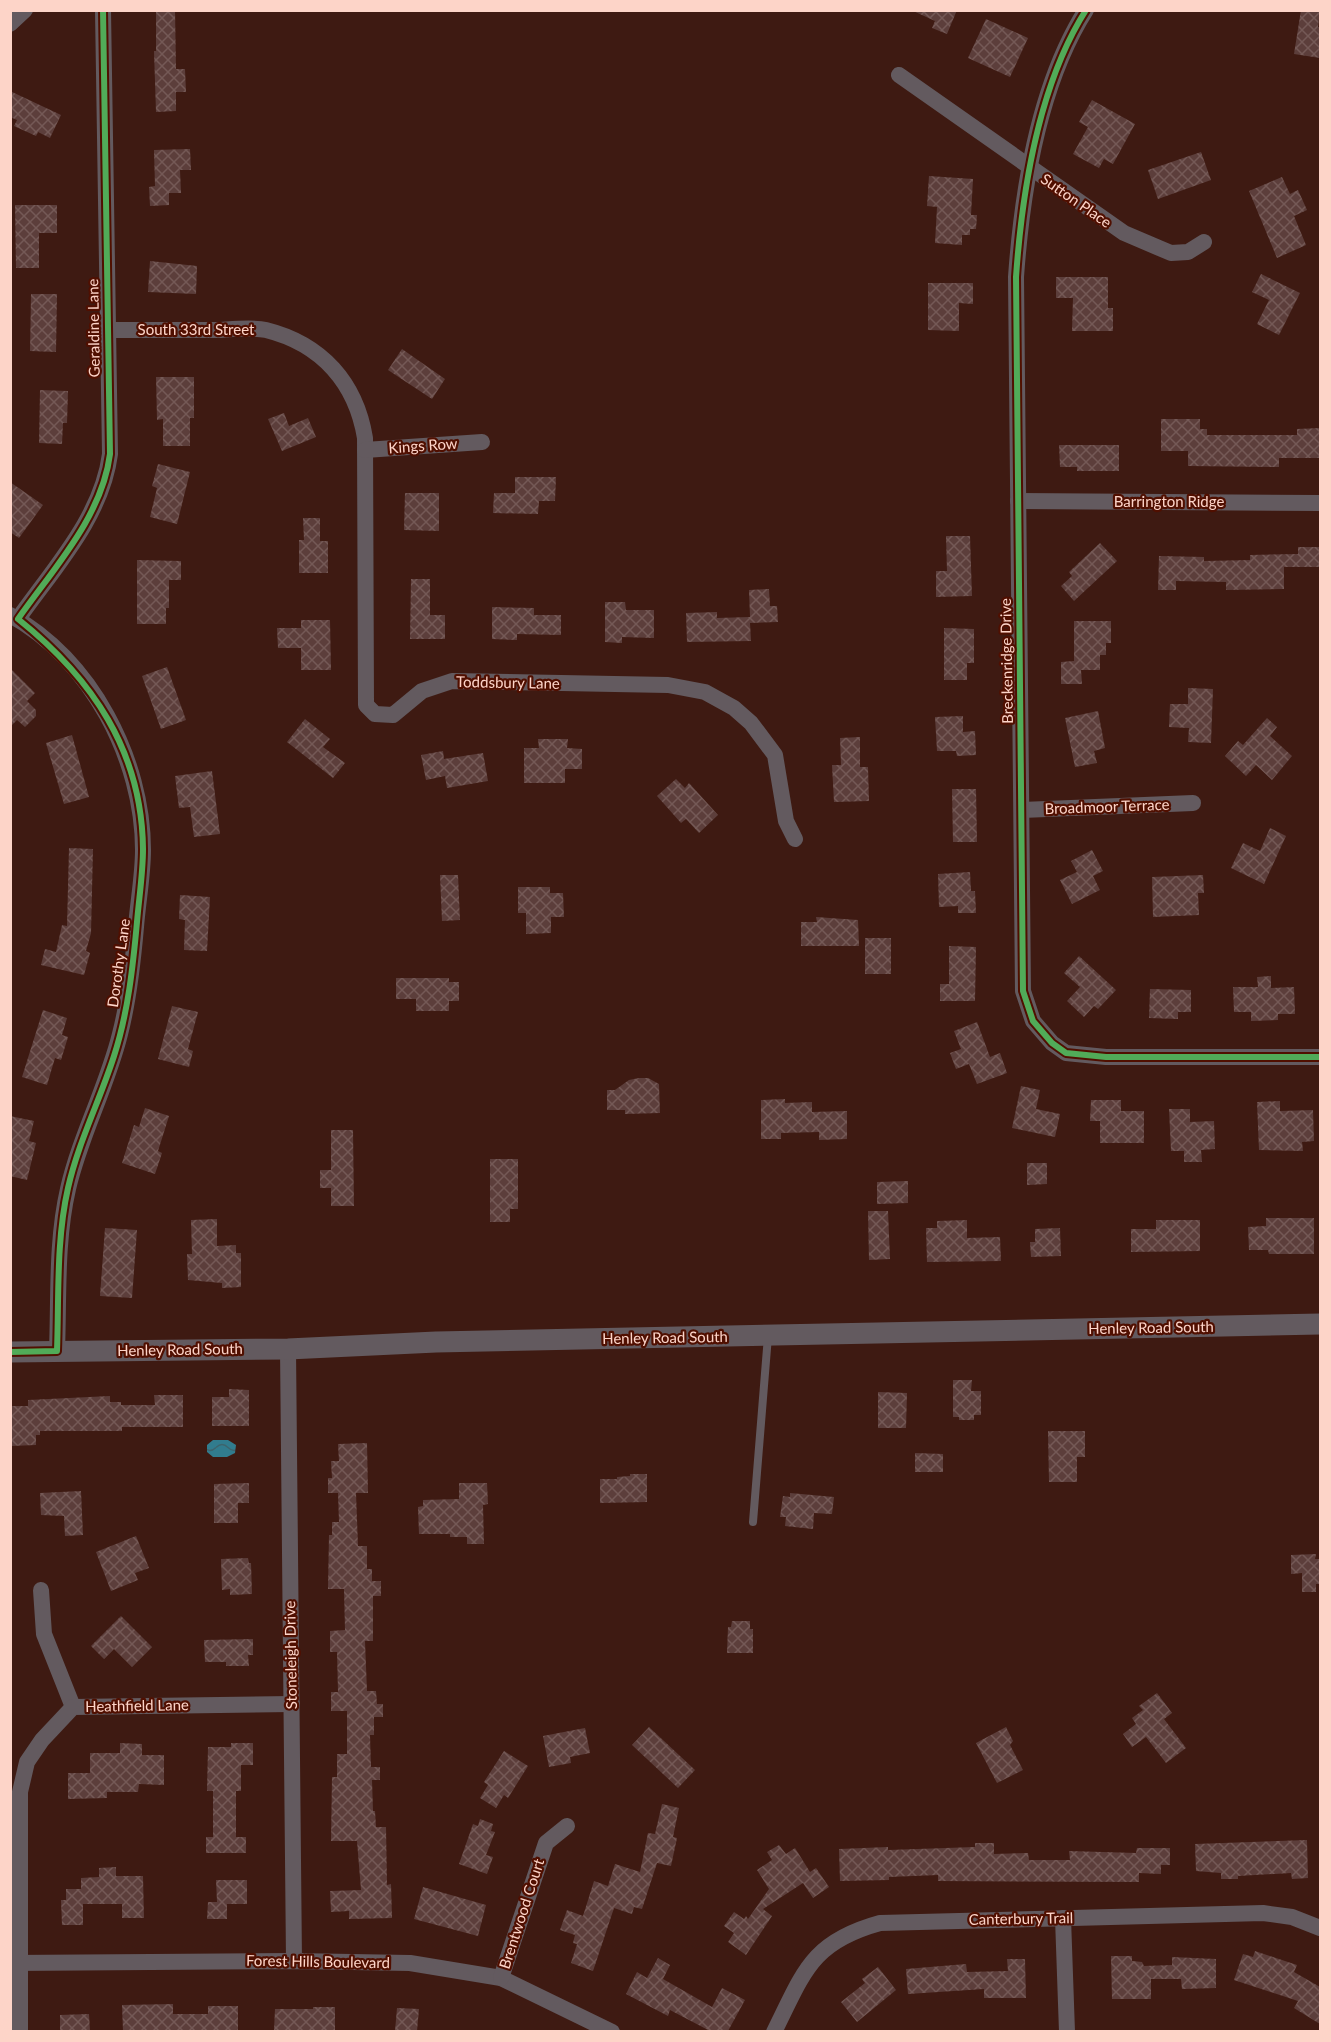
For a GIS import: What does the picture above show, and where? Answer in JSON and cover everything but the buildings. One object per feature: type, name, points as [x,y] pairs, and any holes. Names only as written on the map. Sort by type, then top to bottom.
[{"type":"street","points":[[10,24],[25,10]]},
{"type":"street","name":"Geraldine Lane","points":[[14,617],[80,530],[100,495],[107,474],[110,454],[106,330],[103,10]]},
{"type":"street","name":"Breckenridge Drive","points":[[1086,10],[1055,78],[1029,168],[1020,226],[1016,277],[1023,991],[1033,1022],[1052,1043],[1066,1053],[1106,1057],[1320,1057]]},
{"type":"street","name":"Sutton Place","points":[[899,75],[1107,223],[1146,244],[1170,253],[1188,252],[1204,242]]},
{"type":"street","name":"South 33rd Street","points":[[106,330],[264,329],[285,336]]},
{"type":"street","name":"Toddsbury Lane","points":[[285,336],[320,357],[347,384],[361,417],[365,450],[366,705],[375,714],[393,715],[422,691],[452,681],[690,687],[734,708],[760,734],[775,755],[786,821],[795,839]]},
{"type":"street","name":"Kings Row","points":[[365,450],[482,442]]},
{"type":"street","name":"Barrington Ridge","points":[[1018,501],[1320,503]]},
{"type":"street","name":"Dorothy Lane","points":[[14,617],[51,645],[76,671],[107,716],[129,768],[137,796],[143,850],[132,971],[121,1031],[76,1161],[63,1214],[57,1351]]},
{"type":"street","name":"Broadmoor Terrace","points":[[1022,810],[1193,803]]},
{"type":"street","name":"Henley Road South","points":[[10,1352],[288,1349],[436,1342],[1320,1324]]},
{"type":"street","name":"Stoneleigh Drive","points":[[288,1349],[294,1961]]},
{"type":"street","points":[[41,1590],[44,1634],[73,1707]]},
{"type":"street","name":"Heathfield Lane","points":[[20,2031],[15,1963],[20,1792],[27,1762],[42,1740],[73,1707],[292,1704]]},
{"type":"street","name":"Brentwood Court","points":[[501,1978],[546,1843],[567,1826]]},
{"type":"street","name":"Canterbury Trail","points":[[774,2031],[804,1971],[815,1957],[834,1940],[856,1930],[893,1921],[1263,1913],[1292,1917],[1320,1928]]},
{"type":"street","points":[[1063,1918],[1067,2031]]},
{"type":"street","name":"Forest Hills Boulevard","points":[[15,1963],[294,1961],[410,1963],[501,1978],[612,2031]]},
{"type":"lane","points":[[753,1522],[768,1336]]},
{"type":"water","points":[[213,1440],[228,1440],[236,1445],[235,1453],[227,1457],[213,1457],[207,1452],[207,1445]]},
{"type":"cycle path","points":[[10,1352],[57,1351],[59,1269],[64,1208],[77,1155],[108,1072],[123,1023],[132,972],[142,867],[140,813],[123,749],[108,719],[90,692],[69,666],[18,619],[87,521],[105,477],[110,454],[103,10]]},
{"type":"cycle path","points":[[1086,10],[1056,71],[1036,139],[1028,175],[1016,277],[1023,991],[1033,1021],[1052,1043],[1066,1053],[1106,1057],[1320,1057]]}]
